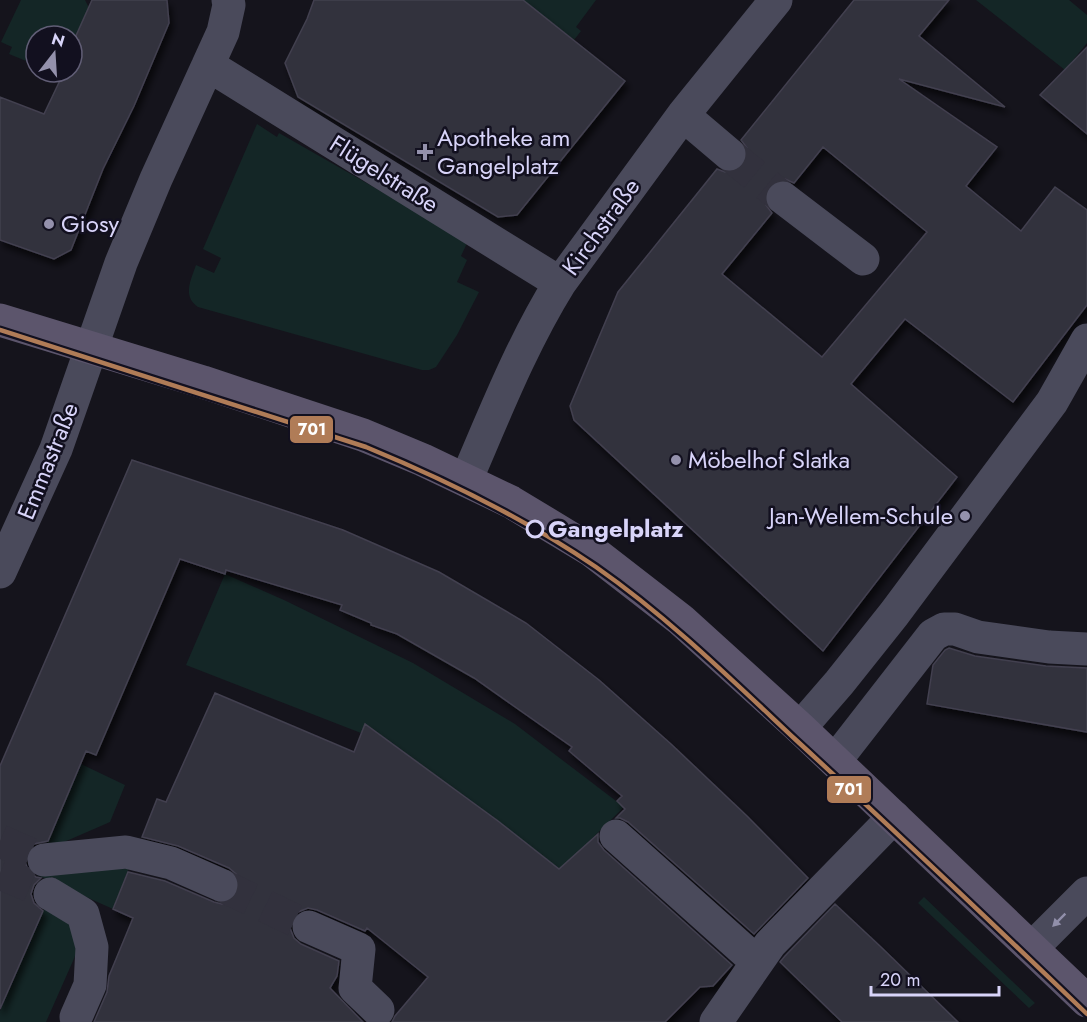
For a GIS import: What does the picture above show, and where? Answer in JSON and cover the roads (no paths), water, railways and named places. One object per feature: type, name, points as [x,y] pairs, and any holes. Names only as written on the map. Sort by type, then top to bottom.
[{"type":"main road","points":[[0,320],[203,382],[363,435],[423,460],[511,502],[592,552],[681,620],[894,816],[1087,1001]]},
{"type":"street","points":[[91,348],[120,263],[223,32],[228,0]]},
{"type":"street","name":"Kirchstraße","points":[[466,480],[511,379],[546,306],[560,283],[683,115],[776,0]]},
{"type":"street","name":"Flügelstraße","points":[[208,65],[560,283]]},
{"type":"street","points":[[683,115],[729,154]]},
{"type":"street","points":[[783,198],[863,259]]},
{"type":"street","points":[[800,728],[894,614],[1038,421],[1052,402],[1087,340]]},
{"type":"street","name":"Emmastraße","points":[[0,572],[56,449],[91,348]]},
{"type":"street","points":[[835,761],[933,635],[944,629],[955,629],[978,637],[1037,646],[1087,649]]},
{"type":"street","points":[[716,1022],[770,944],[894,816]]},
{"type":"street","points":[[616,836],[757,962]]},
{"type":"street","points":[[44,860],[126,852],[171,863],[221,885]]},
{"type":"street","points":[[1032,948],[1087,893]]},
{"type":"street","points":[[50,894],[83,914],[92,947],[90,985],[76,1017]]},
{"type":"street","points":[[309,927],[359,950],[355,988],[378,1010]]},
{"type":"tunnel","points":[[729,154],[783,198]]},
{"type":"tunnel","points":[[0,841],[44,860]]},
{"type":"tunnel","points":[[0,873],[50,894]]},
{"type":"tunnel","points":[[221,885],[309,927]]},
{"type":"place","name":"Apotheke am Gangelplatz","points":[[425,152]]},
{"type":"place","name":"Giosy","points":[[49,224]]},
{"type":"place","name":"Möbelhof Slatka","points":[[676,460]]},
{"type":"place","name":"Jan-Wellem-Schule","points":[[965,516]]},
{"type":"place","name":"Gangelplatz","points":[[535,529]]}]
